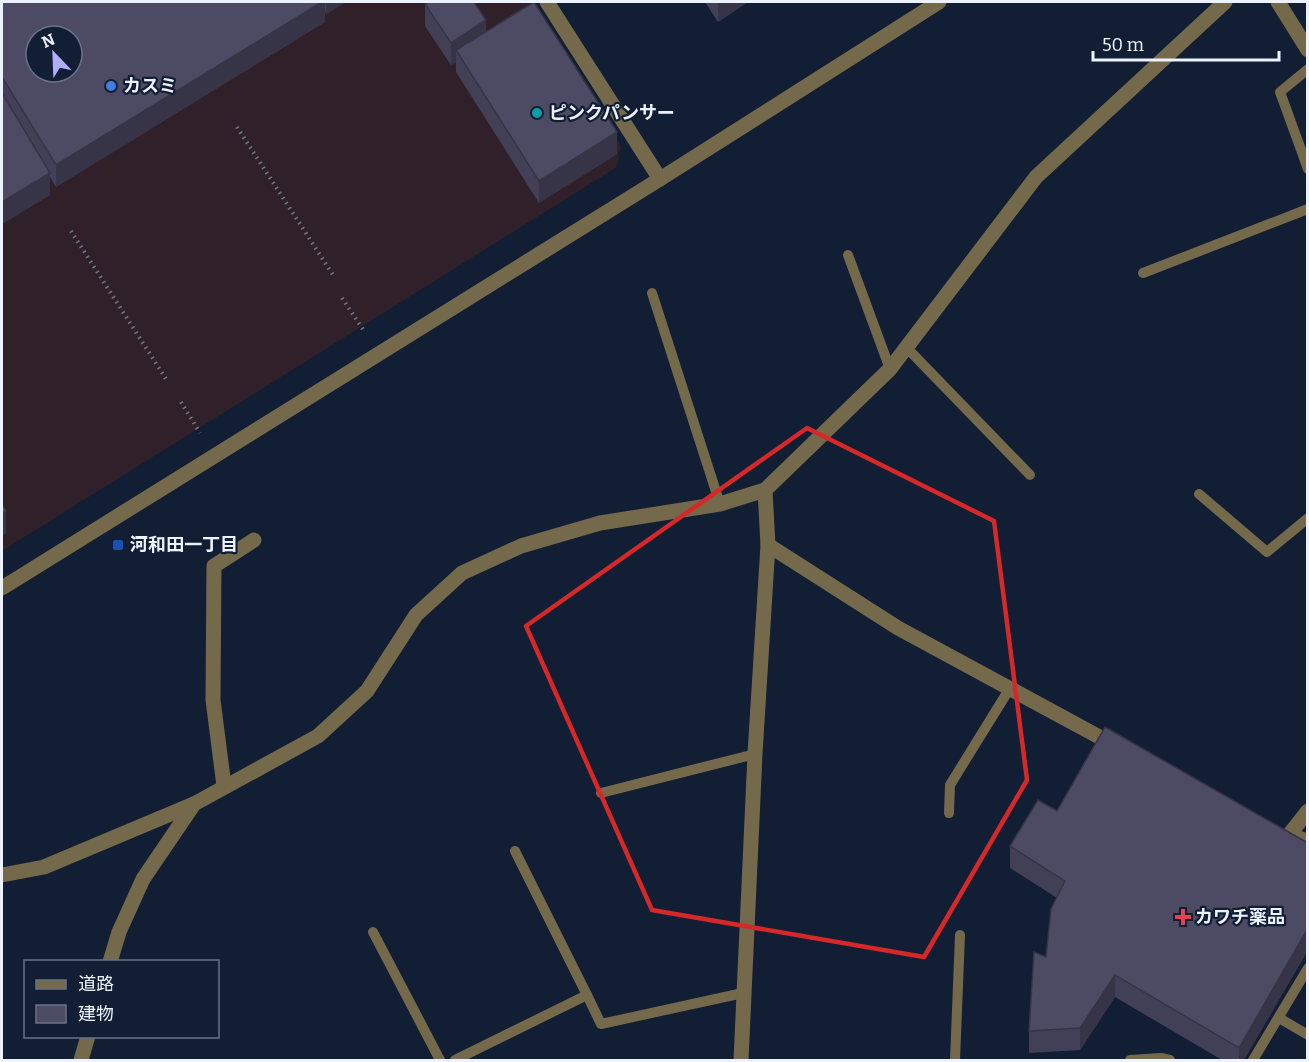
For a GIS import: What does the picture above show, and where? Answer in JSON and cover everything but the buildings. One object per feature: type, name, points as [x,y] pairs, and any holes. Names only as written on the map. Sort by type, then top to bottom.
[{"type":"street","points":[[547,2],[660,179]]},
{"type":"street","points":[[2,588],[660,179],[939,2]]},
{"type":"street","points":[[2,875],[44,867],[194,804],[318,735],[367,691],[416,615],[462,573],[521,546],[600,523],[720,504],[765,490],[890,369],[1036,177],[1225,2]]},
{"type":"street","points":[[1278,2],[1308,50]]},
{"type":"street","points":[[741,1060],[755,754],[768,545],[765,490]]},
{"type":"street","points":[[224,786],[213,700],[214,566],[254,540]]},
{"type":"street","points":[[768,545],[898,628],[1132,755]]},
{"type":"street","points":[[111,960],[119,932],[143,879],[194,804]]},
{"type":"street","points":[[1264,828],[1285,840],[1308,811]]},
{"type":"street","points":[[81,1060],[87,1038]]},
{"type":"lane","points":[[1308,69],[1280,92],[1308,169]]},
{"type":"lane","points":[[1143,273],[1308,209]]},
{"type":"lane","points":[[848,255],[890,369]]},
{"type":"lane","points":[[652,293],[720,504]]},
{"type":"lane","points":[[906,347],[1030,475]]},
{"type":"lane","points":[[1199,494],[1267,552],[1308,518]]},
{"type":"lane","points":[[949,813],[950,785],[1010,688]]},
{"type":"lane","points":[[601,794],[755,754]]},
{"type":"lane","points":[[1290,832],[1308,839]]},
{"type":"lane","points":[[515,851],[601,1024],[743,993]]},
{"type":"lane","points":[[373,932],[440,1060]]},
{"type":"lane","points":[[955,1060],[960,935]]},
{"type":"lane","points":[[1253,1060],[1308,968]]},
{"type":"lane","points":[[455,1060],[587,995]]},
{"type":"lane","points":[[1279,1018],[1308,1035]]},
{"type":"lane","points":[[1130,1060],[1170,1060]]},
{"type":"path","points":[[237,127],[333,275]]},
{"type":"path","points":[[71,231],[166,379]]},
{"type":"path","points":[[342,298],[364,331]]},
{"type":"path","points":[[181,402],[200,433]]},
{"type":"highlighted area","points":[[807,428],[994,521],[1027,780],[924,957],[652,910],[526,626]]},
{"type":"shaded area","points":[[2,2],[528,2],[621,146],[617,167],[2,551]]},
{"type":"place","name":"カスミ","points":[[111,86]]},
{"type":"place","name":"ピンクパンサー","points":[[537,113]]},
{"type":"place","name":"河和田一丁目","points":[[118,545]]},
{"type":"place","name":"カワチ薬品","points":[[1183,917]]}]
